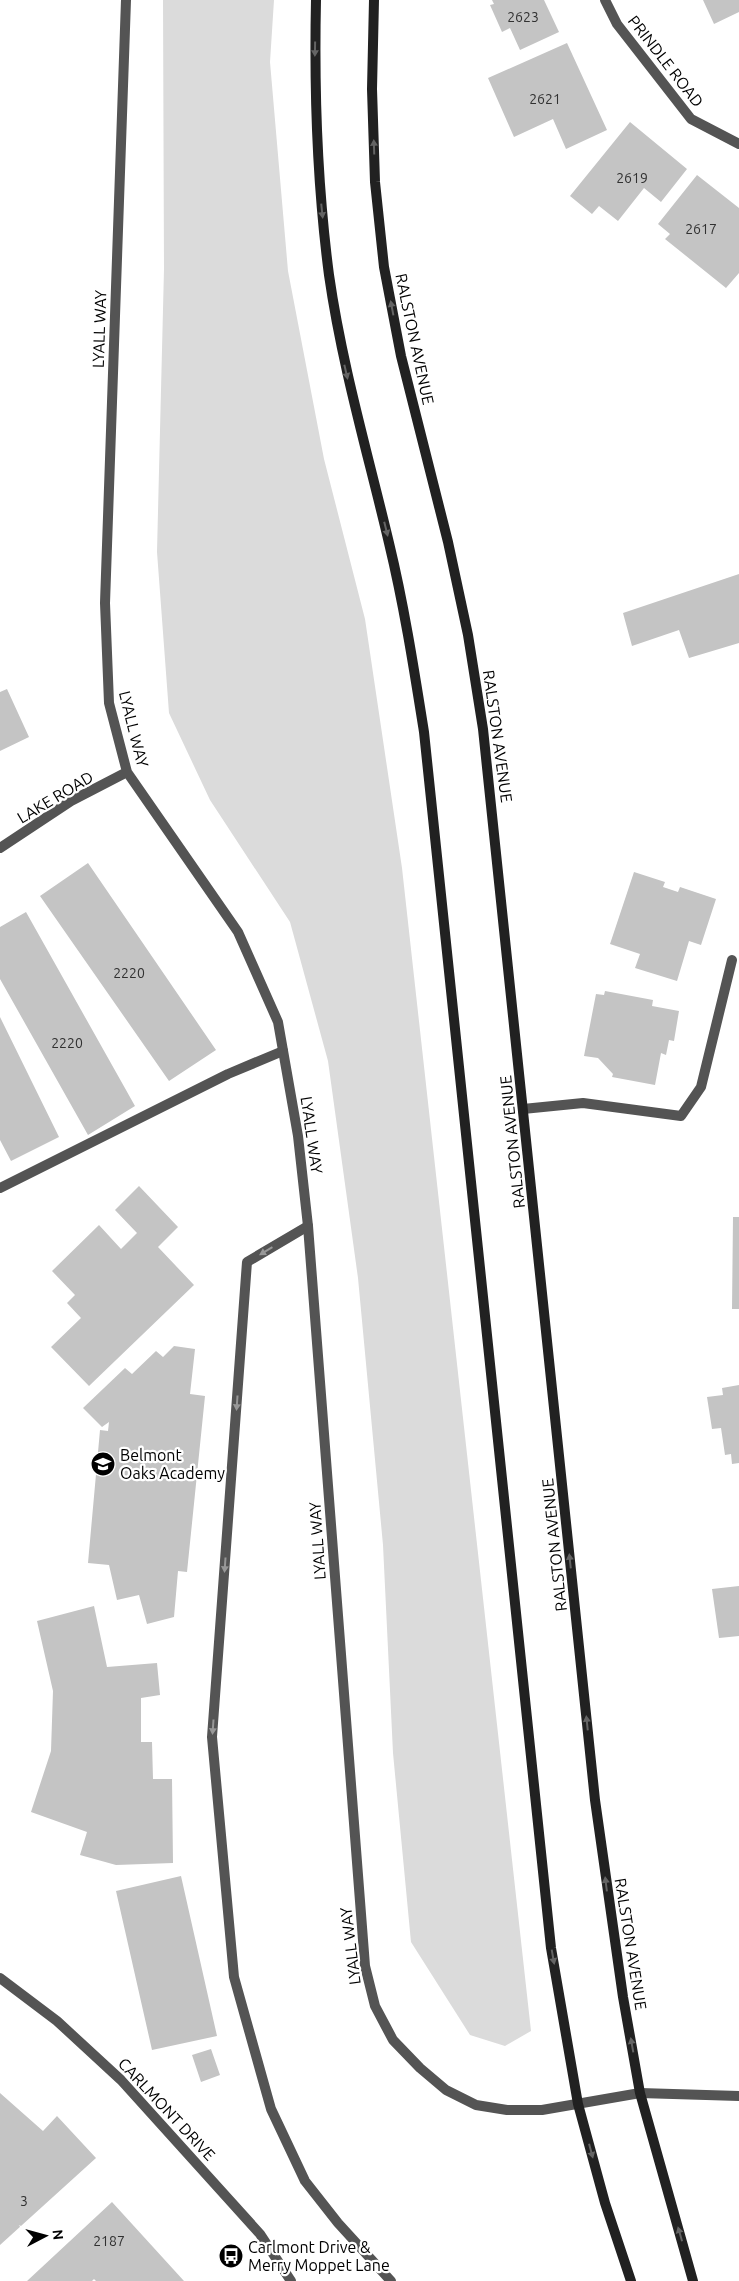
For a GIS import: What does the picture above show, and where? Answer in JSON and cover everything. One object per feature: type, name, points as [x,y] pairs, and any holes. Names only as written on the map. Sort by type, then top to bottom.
[{"type":"main road","points":[[316,0],[314,86],[318,163],[329,276],[345,368],[390,545],[424,732],[551,1948],[578,2104],[606,2203],[631,2281]]},
{"type":"main road","name":"RALSTON AVENUE","points":[[374,0],[372,89],[375,163],[384,267],[401,356],[448,542],[468,635],[494,825],[595,1800],[623,1997],[640,2093],[692,2281]]},
{"type":"street","name":"LYALL WAY","points":[[126,0],[105,603],[109,703],[127,772],[238,932],[278,1022],[298,1136],[308,1226],[365,1966],[375,2006],[393,2040],[420,2068],[446,2090],[476,2104],[507,2110],[534,2110],[640,2093],[739,2096]]},
{"type":"street","name":"PRINDLE ROAD","points":[[606,0],[617,24],[691,119],[739,144]]},
{"type":"street","name":"LAKE ROAD","points":[[0,848],[71,801],[127,772]]},
{"type":"street","points":[[523,1109],[583,1103],[681,1116],[701,1088],[732,960]]},
{"type":"street","points":[[0,1188],[228,1074],[283,1051]]},
{"type":"street","points":[[308,1226],[248,1262],[212,1737],[234,1977],[271,2108],[305,2181],[338,2223],[390,2281]]},
{"type":"street","name":"CARLMONT DRIVE","points":[[0,1978],[57,2021],[121,2080],[260,2234],[291,2281]]},
{"type":"shaded area","points":[[163,0],[274,0],[270,62],[288,271],[324,459],[365,619],[402,868],[531,2031],[505,2046],[470,2035],[411,1942],[393,1753],[383,1545],[358,1278],[328,1061],[290,922],[210,800],[169,713],[157,552],[164,269]]},
{"type":"building","points":[[492,0],[544,0],[559,32],[520,50],[510,28],[502,32],[490,5],[494,4]]},
{"type":"building","points":[[703,0],[739,0],[739,12],[714,24]]},
{"type":"building","points":[[567,43],[607,130],[566,149],[553,119],[514,137],[488,78]]},
{"type":"building","points":[[630,122],[687,169],[661,202],[644,188],[618,221],[599,206],[592,214],[570,196]]},
{"type":"building","points":[[697,175],[739,208],[739,273],[726,288],[665,239],[670,234],[658,224]]},
{"type":"building","points":[[739,574],[739,643],[689,658],[679,630],[632,646],[623,613]]},
{"type":"building","points":[[7,689],[29,737],[0,751],[0,692]]},
{"type":"building","points":[[88,863],[216,1050],[169,1081],[40,896]]},
{"type":"building","points":[[634,872],[665,882],[663,887],[678,892],[680,887],[716,899],[701,945],[689,941],[677,981],[635,968],[640,954],[610,944]]},
{"type":"building","points":[[26,912],[135,1106],[88,1135],[0,979],[0,927]]},
{"type":"building","points":[[605,991],[653,1000],[652,1006],[679,1011],[674,1041],[669,1040],[666,1055],[661,1053],[655,1085],[612,1077],[613,1074],[598,1058],[584,1056],[596,994],[604,995]]},
{"type":"building","points":[[0,1017],[59,1137],[11,1161],[0,1140]]},
{"type":"building","points":[[139,1186],[178,1227],[158,1247],[194,1285],[89,1386],[51,1347],[81,1318],[67,1303],[75,1295],[52,1271],[99,1225],[121,1249],[137,1233],[115,1210]]},
{"type":"building","points":[[733,1217],[739,1217],[739,1309],[732,1309]]},
{"type":"building","points":[[174,1346],[195,1349],[190,1394],[205,1396],[187,1572],[178,1571],[174,1617],[147,1624],[139,1595],[117,1600],[109,1565],[88,1563],[100,1430],[108,1431],[109,1422],[102,1427],[83,1408],[125,1368],[132,1374],[156,1351],[163,1357]]},
{"type":"building","points":[[739,1385],[739,1463],[732,1464],[731,1454],[725,1455],[721,1428],[712,1429],[707,1397],[723,1395],[722,1388]]},
{"type":"building","points":[[739,1586],[739,1636],[719,1638],[712,1589]]},
{"type":"building","points":[[94,1606],[107,1667],[157,1663],[160,1695],[141,1698],[141,1742],[152,1742],[153,1779],[172,1779],[173,1863],[116,1865],[80,1855],[87,1832],[31,1812],[51,1751],[53,1691],[37,1621]]},
{"type":"building","points":[[181,1876],[217,2036],[152,2050],[116,1891]]},
{"type":"building","points":[[211,2049],[220,2075],[201,2082],[192,2055]]},
{"type":"building","points":[[0,2093],[43,2131],[57,2116],[96,2158],[0,2245]]},
{"type":"building","points":[[112,2202],[184,2281],[96,2281],[94,2279],[92,2281],[27,2281]]},
{"type":"place","name":"Belmont Oaks Academy","points":[[103,1464]]},
{"type":"place","name":"Carlmont Drive & Merry Moppet Lane","points":[[231,2256]]}]
